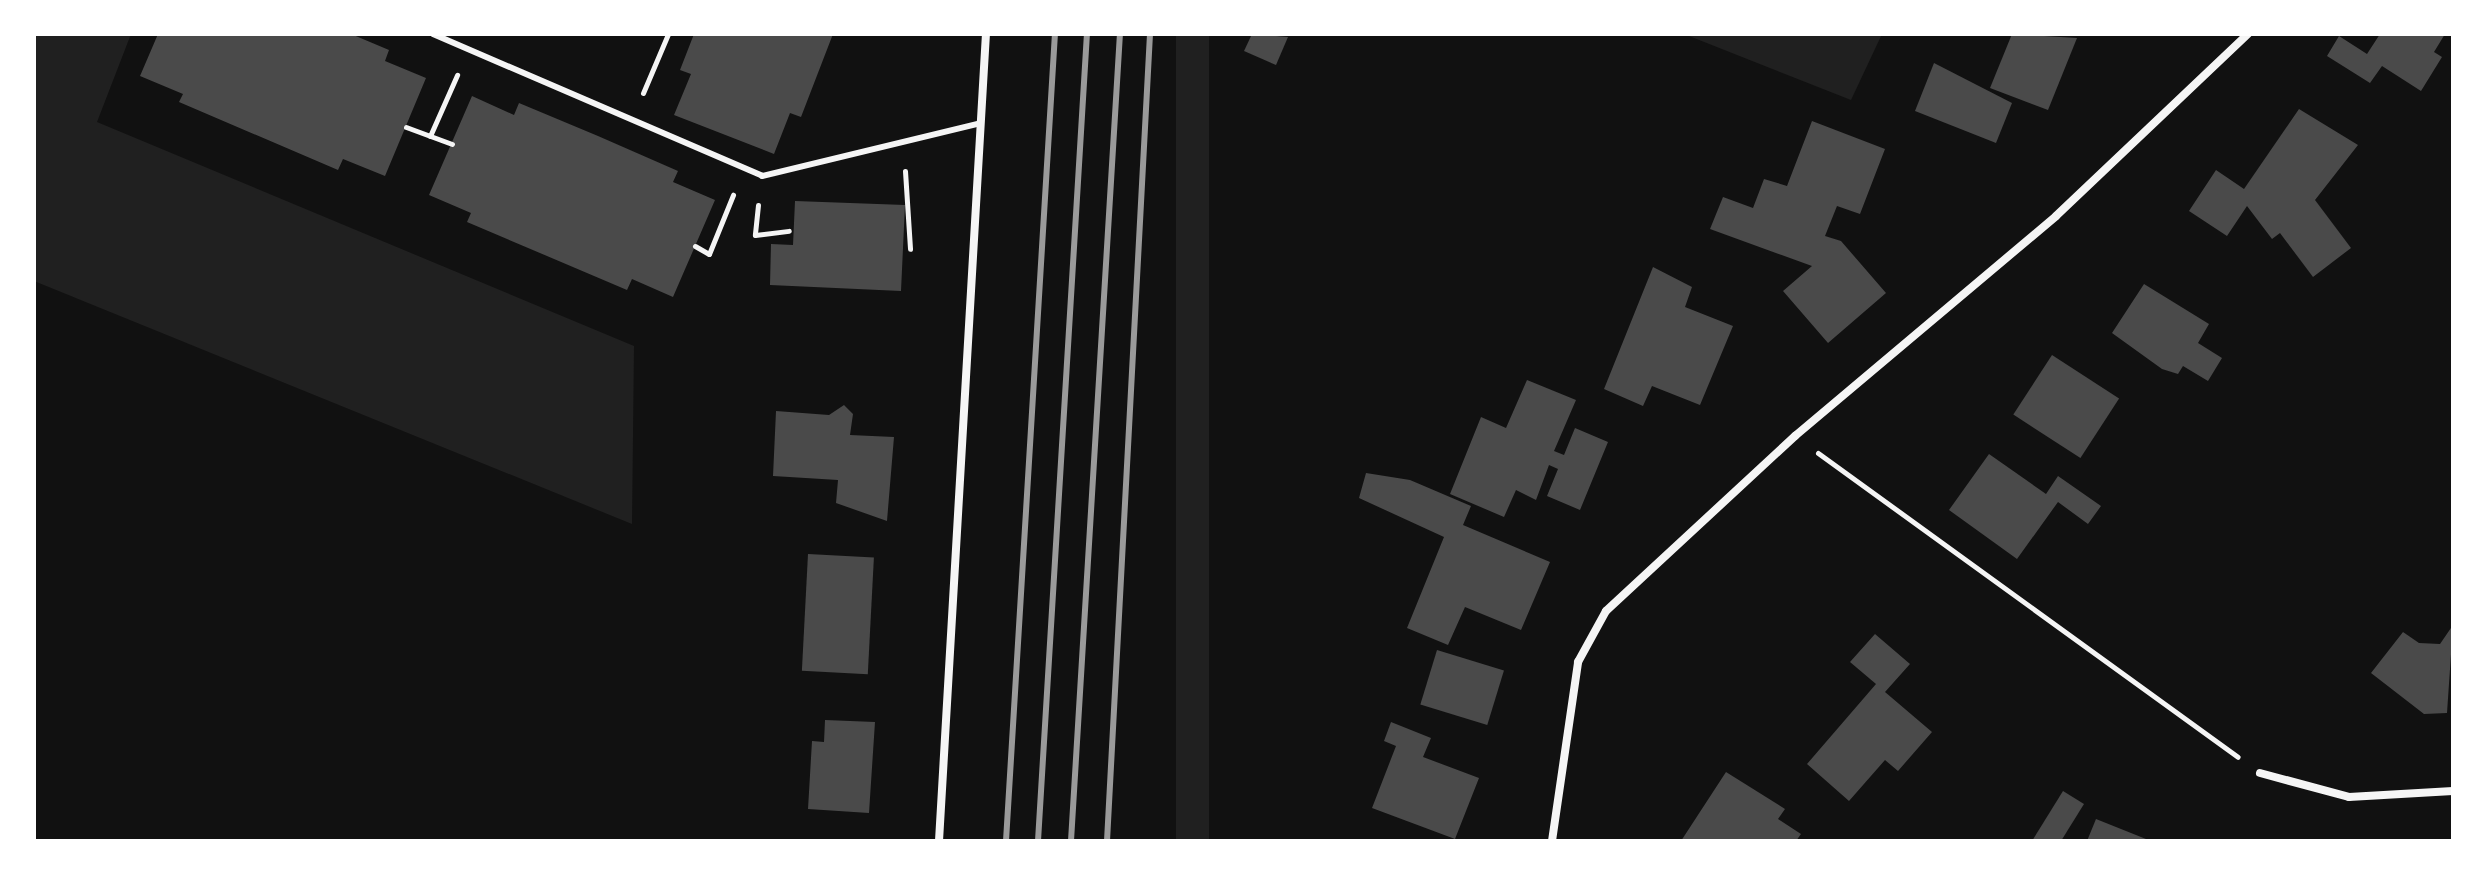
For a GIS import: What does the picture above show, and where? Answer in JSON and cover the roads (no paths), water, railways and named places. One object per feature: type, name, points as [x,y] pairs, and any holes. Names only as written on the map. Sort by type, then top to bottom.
[{"type":"street","points":[[939,841],[986,34]]},
{"type":"street","points":[[1552,841],[1578,662],[1606,611],[1795,436],[2056,216],[2248,34]]},
{"type":"street","points":[[2260,773],[2349,797],[2453,791]]},
{"type":"lane","points":[[433,34],[633,116],[762,176],[981,123]]},
{"type":"railway","points":[[1006,841],[1055,34]]},
{"type":"railway","points":[[1038,841],[1087,34]]},
{"type":"railway","points":[[1071,841],[1120,34]]},
{"type":"railway","points":[[1107,841],[1150,34]]}]
